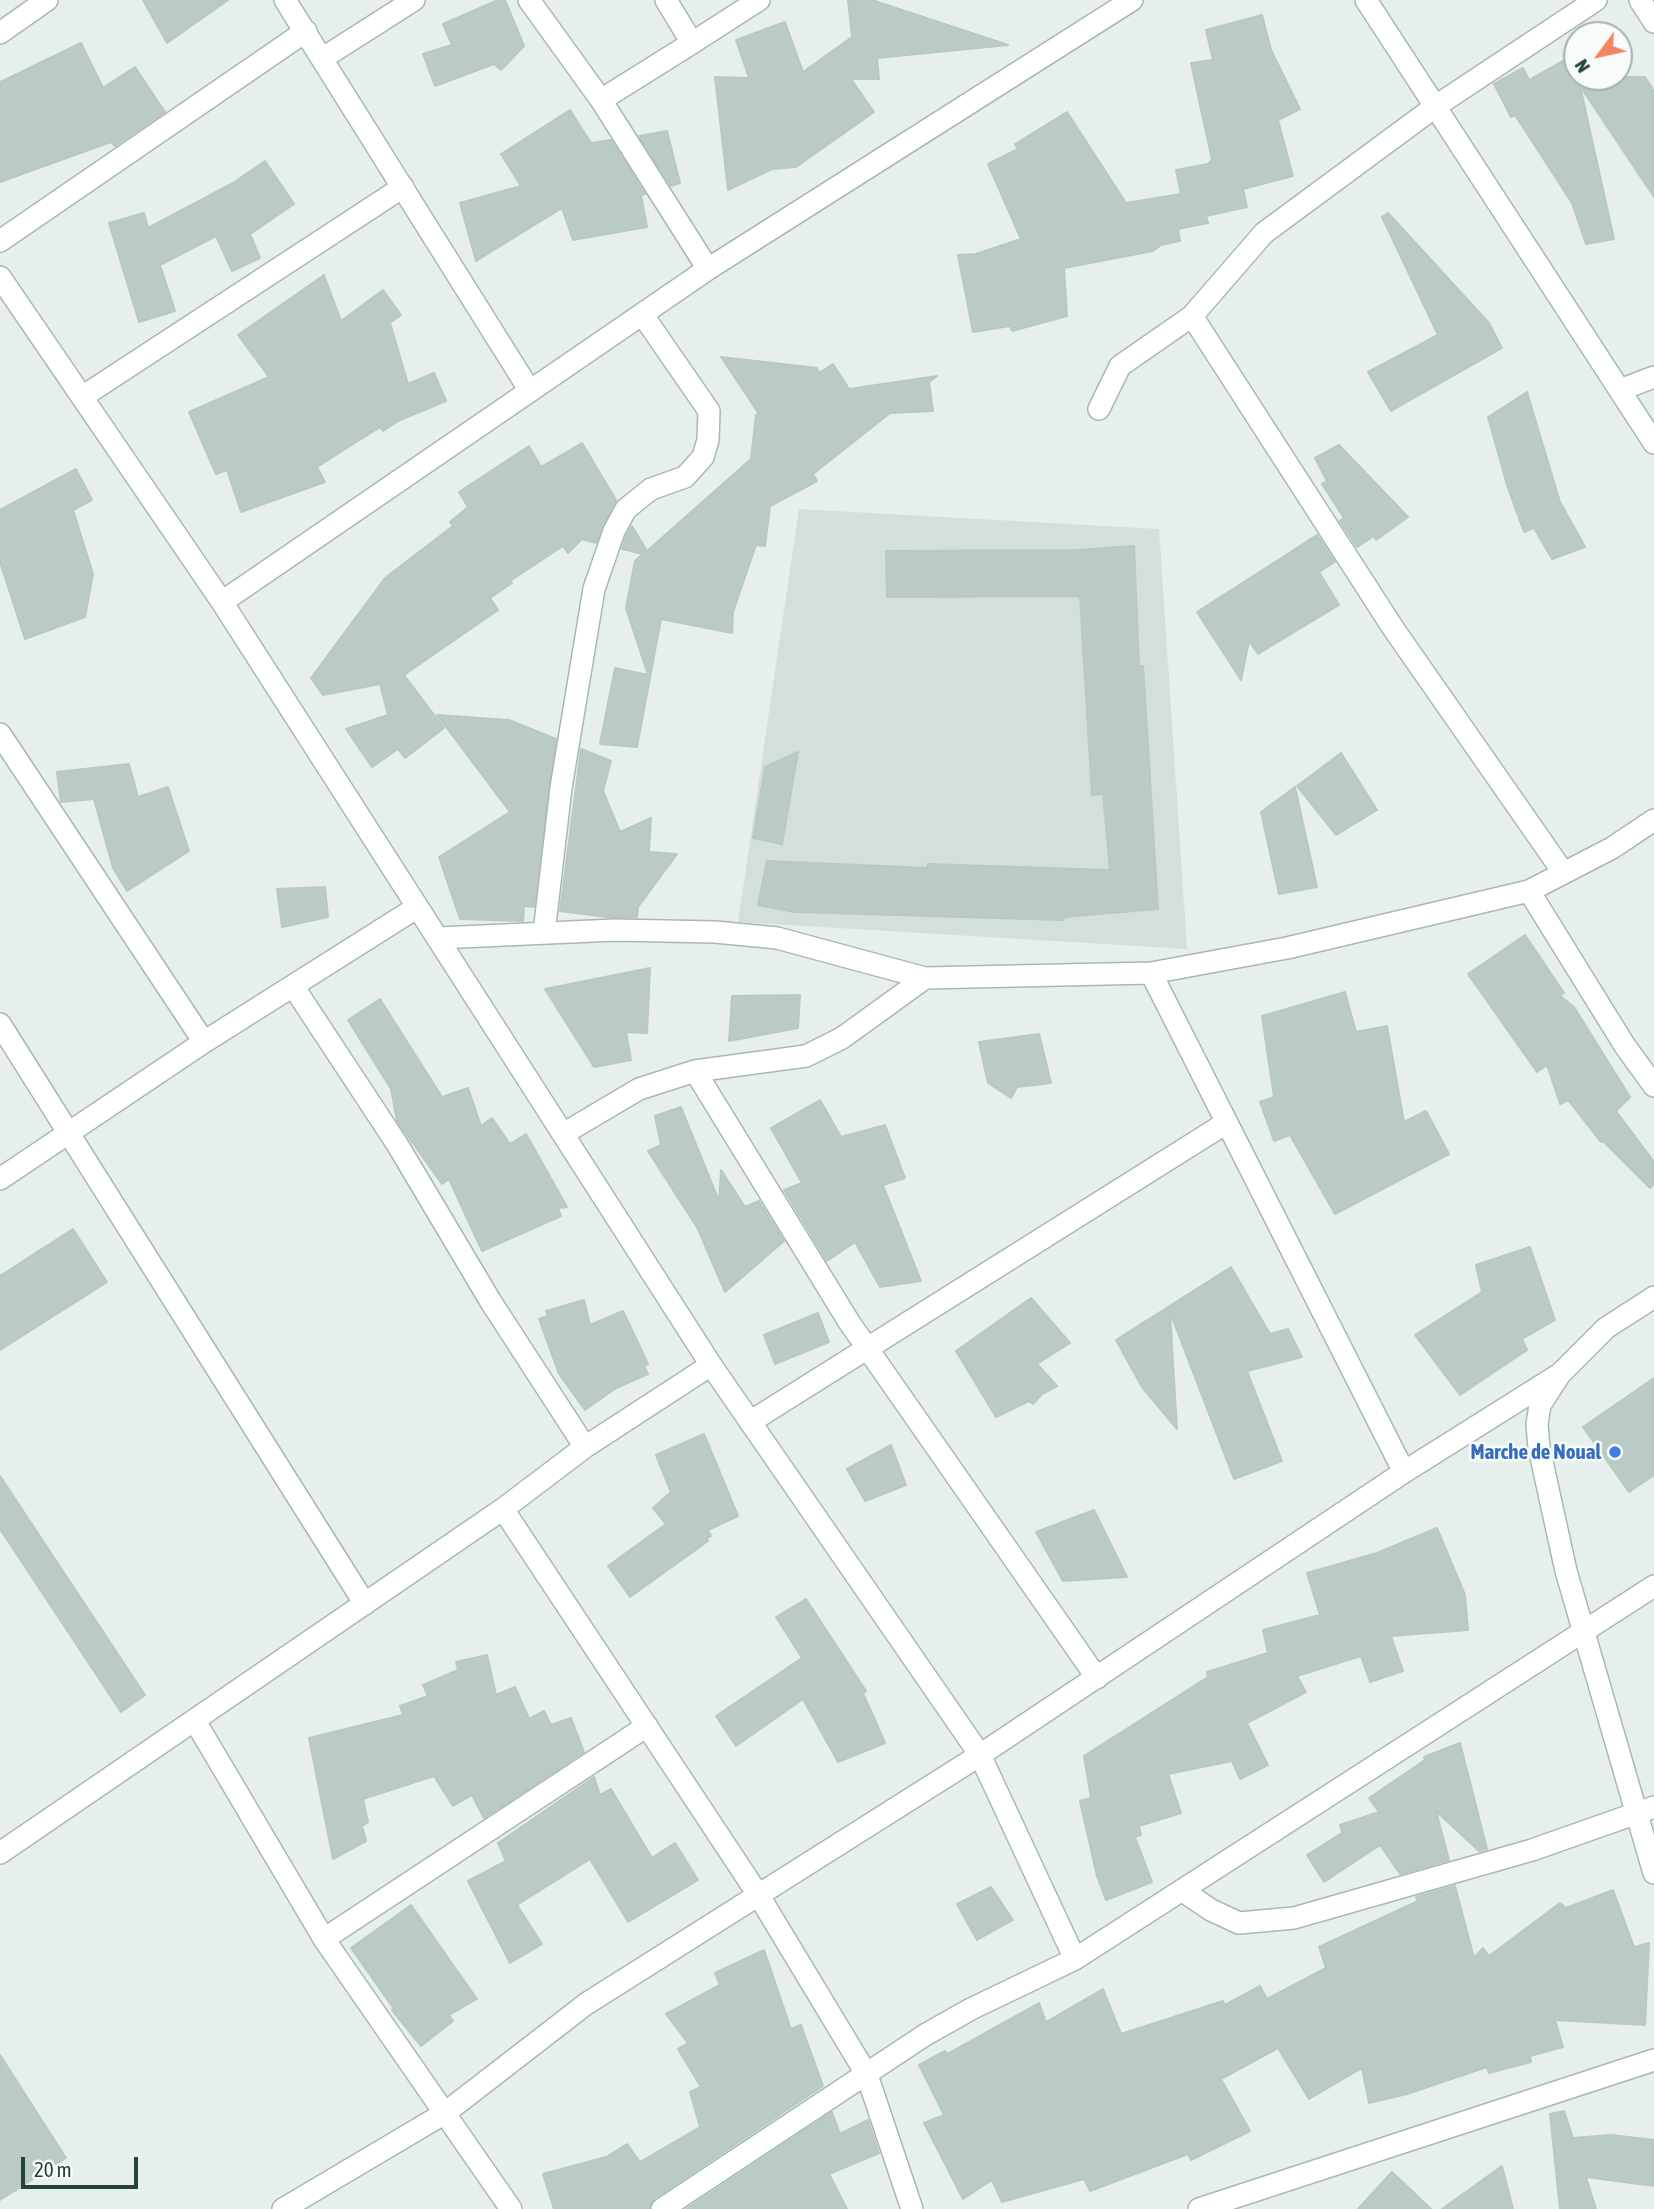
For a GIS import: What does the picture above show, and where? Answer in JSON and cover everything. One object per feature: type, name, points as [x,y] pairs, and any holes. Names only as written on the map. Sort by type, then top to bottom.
[{"type":"street","points":[[0,33],[47,0]]},
{"type":"street","points":[[285,0],[530,391]]},
{"type":"street","points":[[323,58],[414,0]]},
{"type":"street","points":[[529,0],[601,100],[708,268]]},
{"type":"street","points":[[666,0],[692,43]]},
{"type":"street","points":[[601,100],[759,0]]},
{"type":"street","points":[[222,602],[708,268],[1132,0]]},
{"type":"street","points":[[1366,0],[1654,443]]},
{"type":"street","points":[[1099,409],[1120,366],[1192,316],[1264,233],[1436,106],[1597,0]]},
{"type":"street","points":[[1640,0],[1654,22]]},
{"type":"street","points":[[0,241],[306,31]]},
{"type":"street","points":[[82,397],[403,187]]},
{"type":"street","points":[[0,277],[222,602],[416,908],[438,938],[712,1365],[980,1755],[1076,1959]]},
{"type":"street","points":[[544,933],[561,788],[594,589],[614,531],[626,509],[651,489],[685,477],[703,457],[708,440],[709,411],[642,314]]},
{"type":"street","points":[[1192,316],[1393,628],[1563,872]]},
{"type":"street","points":[[1620,390],[1654,377]]},
{"type":"street","points":[[0,734],[204,1042]]},
{"type":"street","points":[[438,938],[615,930],[715,932],[777,938],[925,978],[1151,972],[1287,948],[1529,891],[1612,848],[1654,820]]},
{"type":"street","points":[[1529,891],[1625,1046],[1654,1086]]},
{"type":"street","points":[[0,1179],[204,1042],[416,908]]},
{"type":"street","points":[[1151,972],[1404,1472]]},
{"type":"street","points":[[563,1134],[639,1089],[695,1071],[806,1056],[842,1038],[925,978]]},
{"type":"street","points":[[293,986],[397,1144],[491,1302],[585,1447]]},
{"type":"street","points":[[0,1024],[365,1604]]},
{"type":"street","points":[[695,1071],[866,1347],[1097,1678]]},
{"type":"street","points":[[750,1422],[1226,1124]]},
{"type":"street","points":[[1654,1297],[1606,1328],[1560,1374],[1540,1405],[1539,1448],[1566,1571],[1583,1630],[1644,1811],[1654,1873]]},
{"type":"street","points":[[0,1853],[503,1509],[585,1447],[712,1365]]},
{"type":"street","points":[[284,2209],[446,2113],[586,2004],[980,1755],[1404,1472],[1560,1374]]},
{"type":"street","points":[[503,1509],[759,1896],[867,2075],[912,2209]]},
{"type":"street","points":[[662,2209],[971,2009],[1076,1959],[1654,1586]]},
{"type":"street","points":[[195,1721],[324,1939],[511,2209]]},
{"type":"street","points":[[324,1939],[647,1726]]},
{"type":"street","points":[[1183,1891],[1211,1910],[1239,1923],[1294,1918],[1532,1850],[1644,1811]]},
{"type":"street","points":[[1199,2209],[1654,2060]]},
{"type":"shaded area","points":[[799,509],[1159,529],[1187,949],[738,922]]},
{"type":"building","points":[[143,0],[228,0],[167,43]]},
{"type":"building","points":[[498,0],[505,0],[524,46],[501,70],[494,64],[435,86],[423,54],[452,45],[443,24]]},
{"type":"building","points":[[848,0],[872,0],[1008,45],[877,58],[879,79],[851,79],[874,112],[796,167],[772,169],[728,190],[715,77],[749,78],[736,40],[785,22],[803,72],[852,37]]},
{"type":"building","points":[[1262,15],[1271,50],[1300,109],[1278,120],[1293,176],[1243,189],[1247,207],[1206,216],[1208,223],[1178,229],[1180,241],[1161,245],[1153,251],[1064,268],[1067,316],[1012,331],[1010,326],[973,332],[958,255],[976,254],[1021,239],[988,164],[1018,149],[1015,144],[1067,112],[1126,203],[1181,194],[1176,170],[1208,164],[1212,160],[1191,63],[1213,60],[1206,30]]},
{"type":"building","points":[[81,43],[103,88],[135,67],[165,112],[115,146],[111,142],[0,182],[0,82]]},
{"type":"building","points":[[1563,61],[1563,91],[1581,91],[1614,239],[1586,244],[1572,203],[1515,115],[1511,117],[1494,84],[1523,68],[1529,80]]},
{"type":"building","points":[[1633,77],[1645,77],[1654,91],[1654,197],[1583,91],[1633,91]]},
{"type":"building","points":[[570,110],[591,143],[611,140],[645,194],[641,195],[647,227],[573,240],[562,208],[476,261],[460,203],[521,186],[501,154]]},
{"type":"building","points":[[667,131],[680,183],[671,186],[639,136]]},
{"type":"building","points":[[265,161],[294,204],[250,234],[260,258],[232,271],[216,236],[160,265],[175,311],[139,322],[109,223],[144,213],[148,228],[233,183]]},
{"type":"building","points":[[1388,213],[1489,323],[1502,348],[1391,411],[1368,372],[1438,335],[1382,217]]},
{"type":"building","points":[[324,275],[341,321],[383,290],[401,315],[390,323],[408,384],[434,373],[446,401],[400,420],[383,431],[380,427],[317,467],[325,482],[241,512],[227,470],[216,474],[189,412],[269,377],[238,335]]},
{"type":"building","points":[[721,357],[817,368],[819,373],[833,364],[849,389],[937,376],[929,382],[933,411],[890,413],[813,474],[817,481],[770,506],[765,546],[756,545],[733,612],[732,633],[661,619],[637,747],[600,744],[615,668],[648,675],[626,608],[635,561],[643,554],[622,549],[626,536],[632,526],[647,551],[751,459],[756,415],[759,414]]},
{"type":"building","points":[[1527,392],[1560,502],[1585,547],[1552,559],[1534,528],[1524,532],[1507,485],[1488,417]]},
{"type":"building","points":[[582,443],[616,500],[596,543],[582,539],[568,553],[563,546],[510,581],[512,583],[490,598],[498,610],[404,675],[444,728],[405,758],[398,749],[372,767],[346,729],[388,715],[380,684],[323,695],[311,678],[385,578],[453,526],[450,522],[468,507],[459,492],[529,446],[541,467]]},
{"type":"building","points":[[1339,445],[1408,517],[1376,540],[1374,536],[1357,547],[1340,521],[1344,518],[1322,484],[1327,481],[1315,458]]},
{"type":"building","points":[[76,469],[92,500],[73,510],[93,574],[85,617],[25,639],[0,562],[0,510]]},
{"type":"building","points":[[1317,535],[1335,562],[1319,572],[1339,605],[1258,654],[1249,641],[1241,680],[1197,612]]},
{"type":"building","points":[[1134,546],[1139,666],[1143,666],[1158,909],[1064,917],[1063,920],[795,912],[758,905],[767,861],[928,868],[928,864],[1110,870],[1103,794],[1092,795],[1080,596],[887,597],[886,551],[1078,550]]},
{"type":"building","points":[[437,715],[509,720],[556,739],[534,907],[524,906],[523,921],[460,919],[439,857],[510,812]]},
{"type":"building","points":[[581,749],[611,761],[603,791],[620,832],[651,818],[649,852],[677,854],[638,907],[637,917],[607,917],[560,911]]},
{"type":"building","points":[[798,752],[782,844],[753,838],[765,767]]},
{"type":"building","points":[[1341,753],[1377,810],[1336,835],[1297,786]]},
{"type":"building","points":[[129,764],[138,797],[168,787],[189,851],[127,891],[113,868],[94,799],[61,802],[57,772]]},
{"type":"building","points":[[1295,787],[1317,887],[1279,894],[1261,812]]},
{"type":"building","points":[[325,887],[328,917],[282,927],[277,889]]},
{"type":"building","points":[[1525,935],[1564,993],[1559,995],[1574,1007],[1630,1097],[1616,1111],[1654,1162],[1654,1184],[1650,1188],[1601,1142],[1568,1100],[1560,1104],[1547,1065],[1537,1072],[1468,974]]},
{"type":"building","points":[[650,968],[647,1033],[626,1032],[631,1060],[594,1067],[545,989]]},
{"type":"building","points":[[1345,992],[1356,1032],[1387,1026],[1404,1122],[1426,1111],[1449,1154],[1335,1214],[1290,1135],[1274,1141],[1260,1102],[1274,1097],[1262,1016]]},
{"type":"building","points":[[800,995],[798,1028],[729,1041],[732,996]]},
{"type":"building","points":[[380,999],[442,1097],[468,1088],[481,1126],[492,1118],[510,1144],[526,1134],[567,1207],[558,1208],[561,1216],[482,1251],[449,1179],[442,1184],[397,1121],[391,1089],[348,1020]]},
{"type":"building","points":[[1039,1034],[1051,1083],[1017,1087],[1011,1098],[988,1083],[979,1042]]},
{"type":"building","points":[[820,1100],[841,1137],[885,1125],[905,1178],[883,1185],[921,1281],[880,1287],[855,1242],[827,1261],[784,1190],[802,1183],[771,1128]]},
{"type":"building","points":[[681,1107],[719,1201],[721,1170],[745,1207],[759,1201],[784,1241],[725,1292],[698,1229],[648,1151],[661,1145],[655,1116]]},
{"type":"building","points":[[73,1229],[107,1282],[0,1350],[0,1276]]},
{"type":"building","points":[[1530,1247],[1555,1320],[1522,1339],[1527,1350],[1460,1395],[1415,1335],[1482,1292],[1476,1265]]},
{"type":"building","points":[[1231,1267],[1270,1334],[1288,1329],[1302,1357],[1247,1371],[1282,1461],[1234,1479],[1170,1312],[1177,1429],[1142,1387],[1116,1340]]},
{"type":"building","points":[[1031,1298],[1070,1343],[1037,1364],[1057,1386],[1042,1394],[1033,1404],[1029,1401],[996,1417],[956,1351]]},
{"type":"building","points":[[584,1300],[590,1325],[623,1311],[648,1364],[644,1366],[648,1374],[616,1388],[585,1410],[559,1374],[539,1319],[548,1316],[546,1311]]},
{"type":"building","points":[[818,1313],[829,1342],[775,1364],[764,1335]]},
{"type":"building","points":[[1654,1378],[1654,1475],[1629,1492],[1583,1427]]},
{"type":"building","points":[[704,1434],[738,1516],[708,1530],[711,1536],[707,1538],[708,1541],[630,1597],[608,1566],[666,1524],[653,1508],[671,1492],[656,1455]]},
{"type":"building","points":[[891,1445],[906,1485],[865,1501],[847,1469]]},
{"type":"building","points":[[0,1476],[145,1695],[121,1712],[0,1529]]},
{"type":"building","points":[[1094,1510],[1127,1577],[1063,1581],[1036,1532]]},
{"type":"building","points":[[1437,1528],[1465,1595],[1468,1630],[1391,1636],[1403,1671],[1370,1682],[1361,1656],[1297,1676],[1306,1692],[1247,1723],[1268,1765],[1240,1779],[1232,1761],[1168,1774],[1181,1813],[1139,1826],[1141,1835],[1135,1837],[1152,1882],[1106,1900],[1097,1876],[1080,1801],[1091,1798],[1084,1756],[1208,1677],[1207,1672],[1268,1653],[1263,1630],[1320,1615],[1307,1573],[1377,1553]]},
{"type":"building","points":[[806,1599],[866,1691],[863,1693],[885,1743],[838,1762],[803,1699],[736,1746],[716,1716],[802,1658],[776,1617]]},
{"type":"building","points":[[487,1655],[496,1695],[515,1687],[529,1719],[544,1711],[551,1725],[571,1718],[584,1752],[484,1818],[472,1795],[453,1806],[434,1776],[363,1799],[368,1822],[362,1826],[366,1841],[333,1859],[309,1738],[403,1715],[400,1706],[428,1696],[423,1685],[458,1670],[456,1662]]},
{"type":"building","points":[[1460,1743],[1487,1849],[1479,1851],[1436,1811],[1449,1860],[1400,1874],[1380,1845],[1324,1882],[1307,1855],[1342,1833],[1340,1825],[1379,1812],[1369,1798],[1425,1760],[1424,1757]]},
{"type":"building","points":[[594,1777],[600,1795],[611,1789],[652,1858],[675,1843],[698,1880],[628,1922],[590,1859],[517,1905],[542,1944],[510,1963],[468,1881],[506,1861],[498,1843]]},
{"type":"building","points":[[1455,1886],[1474,1958],[1483,1948],[1489,1956],[1560,1903],[1566,1908],[1613,1890],[1634,1947],[1649,1943],[1645,2025],[1555,2020],[1563,2047],[1530,2056],[1531,2062],[1489,2073],[1487,2067],[1407,2094],[1369,2103],[1362,2068],[1309,2099],[1278,2048],[1221,2079],[1250,2131],[1191,2160],[1188,2154],[1090,2191],[1084,2179],[1002,2202],[992,2180],[963,2199],[924,2123],[944,2115],[919,2065],[945,2051],[947,2054],[1039,2003],[1046,2022],[1103,1989],[1121,2034],[1223,2001],[1225,2005],[1260,1986],[1267,1999],[1326,1968],[1319,1947],[1418,1901],[1416,1897]]},
{"type":"building","points":[[991,1887],[1013,1920],[977,1940],[957,1904]]},
{"type":"building","points":[[411,1905],[477,1999],[449,2015],[453,2021],[421,2046],[392,2010],[394,2009],[351,1948]]},
{"type":"building","points":[[764,1950],[791,2029],[801,2025],[823,2086],[655,2198],[649,2209],[554,2209],[543,2174],[606,2157],[627,2144],[640,2162],[700,2127],[690,2092],[701,2087],[678,2049],[688,2043],[666,2014],[720,1985],[715,1973]]},
{"type":"building","points":[[0,2055],[66,2158],[0,2200]]},
{"type":"building","points":[[1564,2111],[1573,2138],[1611,2135],[1654,2140],[1654,2186],[1586,2177],[1596,2209],[1560,2209],[1550,2114]]},
{"type":"building","points":[[832,2112],[840,2134],[868,2120],[879,2153],[829,2174],[847,2209],[686,2209]]},
{"type":"building","points":[[1502,2166],[1513,2209],[1442,2209]]},
{"type":"building","points":[[1392,2172],[1431,2209],[1358,2209]]},
{"type":"place","name":"Marche de Noual","points":[[1615,1452]]}]
